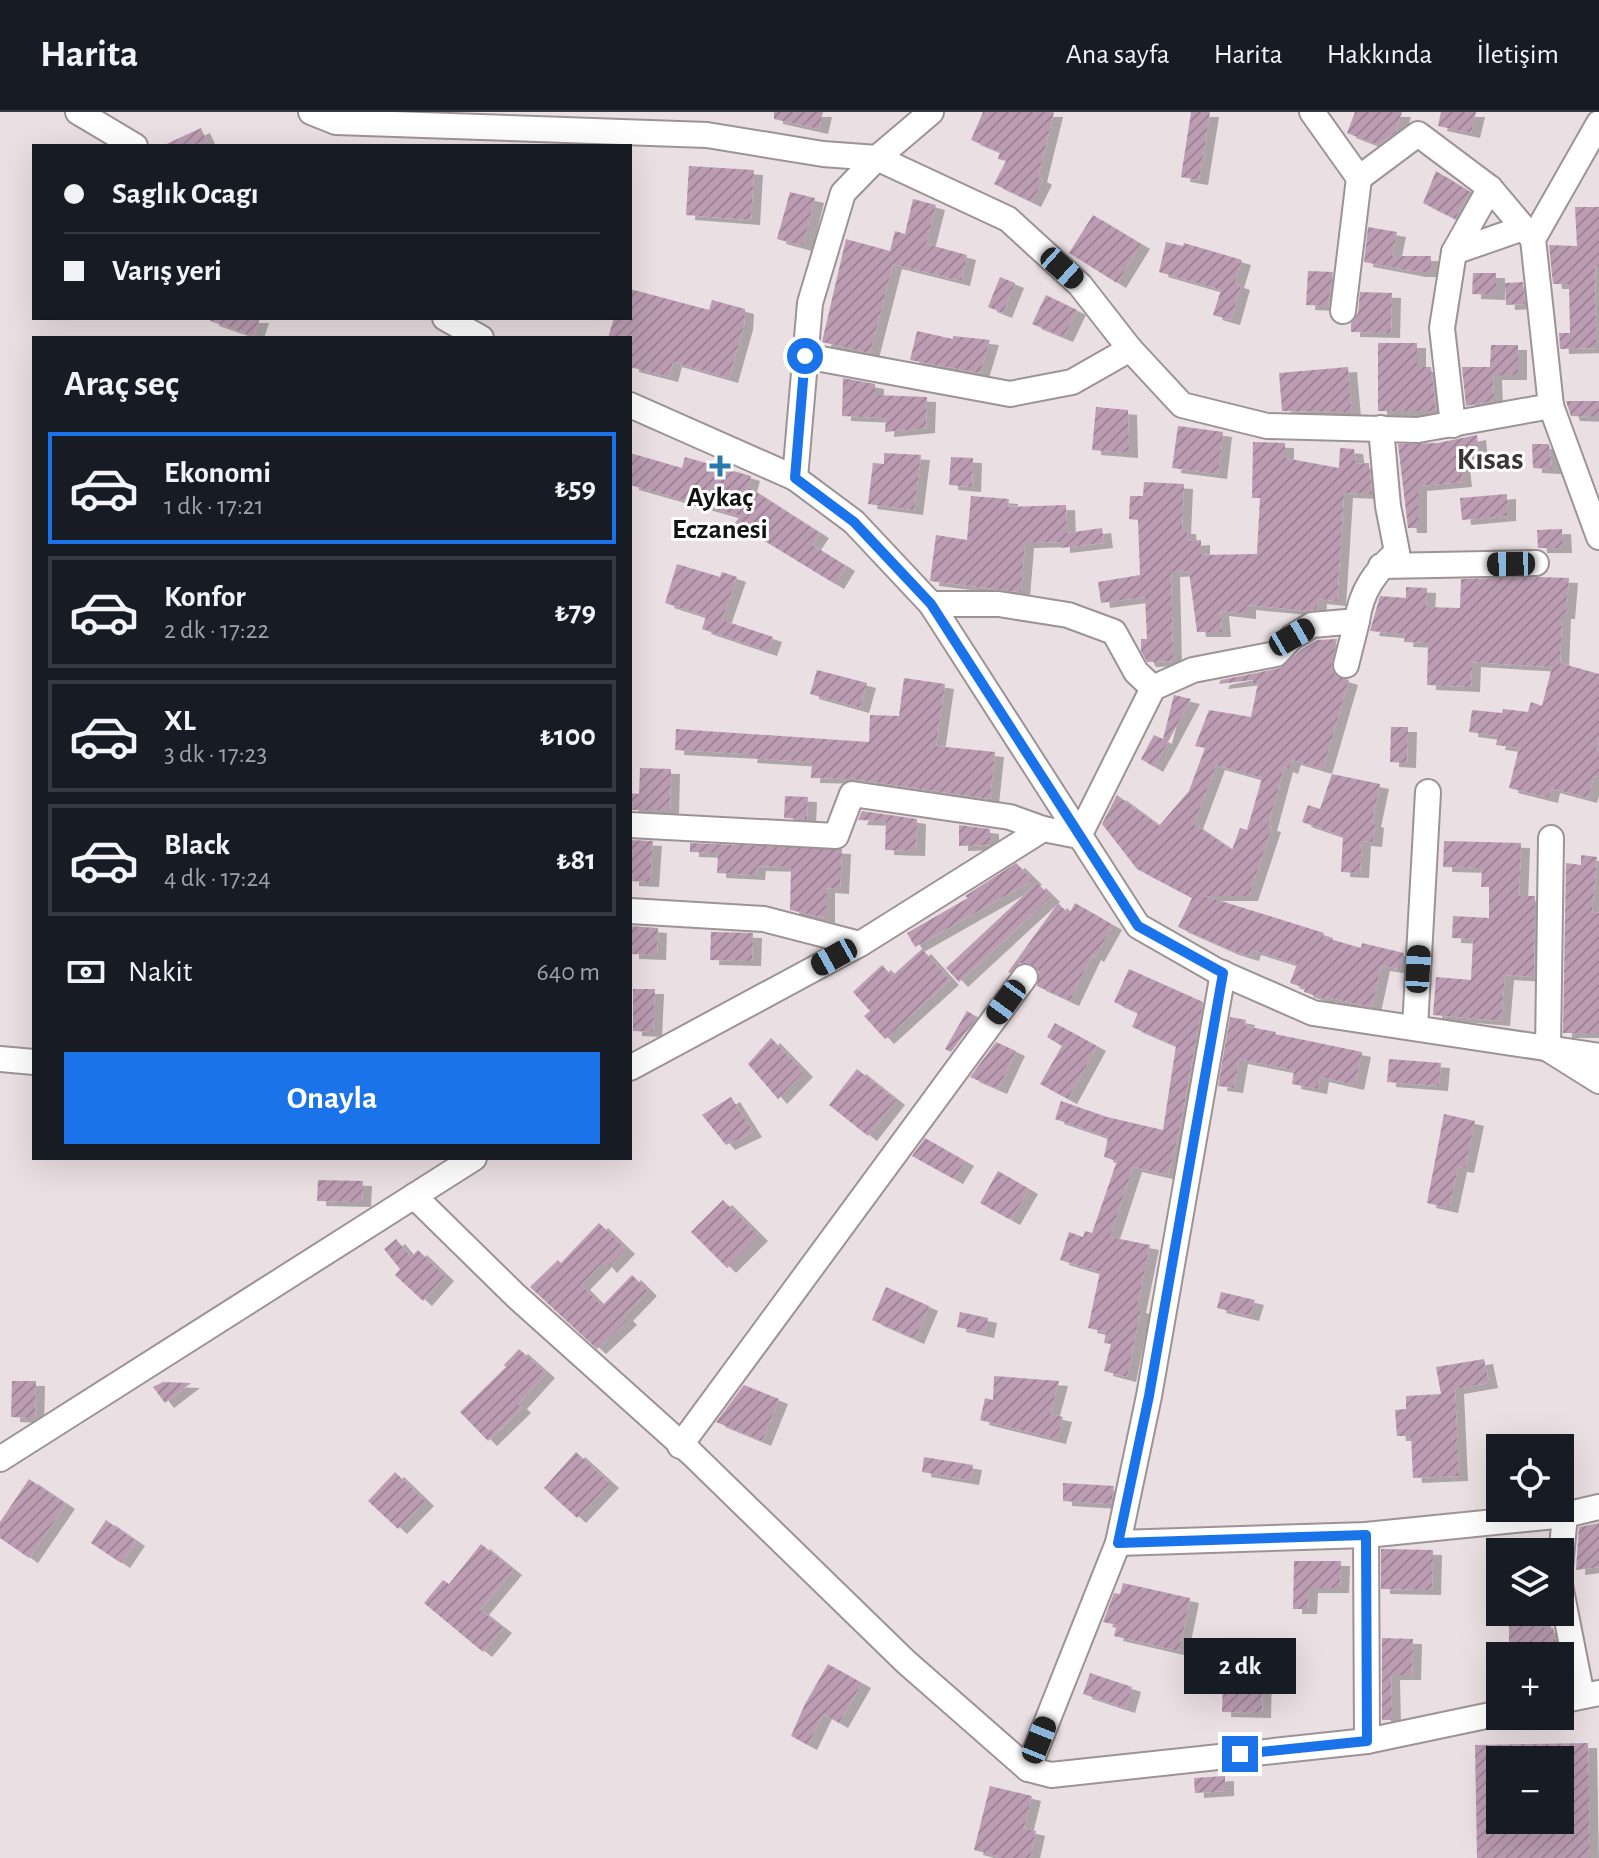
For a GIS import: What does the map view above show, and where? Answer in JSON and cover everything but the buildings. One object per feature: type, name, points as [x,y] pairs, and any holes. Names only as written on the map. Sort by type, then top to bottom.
[{"type":"street","points":[[78,112],[132,144]]},
{"type":"street","points":[[311,112],[336,122],[705,123],[823,154],[877,158],[1008,219],[1080,285],[1130,349],[1182,405],[1267,426],[1418,430],[1551,406]]},
{"type":"street","points":[[795,478],[810,303],[843,193],[877,158],[931,112]]},
{"type":"street","points":[[1312,112],[1359,178]]},
{"type":"street","points":[[1343,311],[1359,178],[1419,123],[1490,188],[1528,233],[1551,406],[1592,503],[1599,537]]},
{"type":"street","points":[[1454,252],[1528,233],[1599,123]]},
{"type":"street","points":[[1453,425],[1442,328],[1454,252],[1490,188]]},
{"type":"street","points":[[449,320],[477,336]]},
{"type":"street","points":[[805,356],[1010,394],[1072,382],[1130,349]]},
{"type":"street","points":[[632,406],[795,478],[854,522],[931,604],[1138,926],[1223,973],[1313,1013],[1599,1056]]},
{"type":"street","points":[[1346,665],[1360,600],[1381,566],[1397,552],[1388,506],[1381,428]]},
{"type":"street","points":[[1381,566],[1536,563]]},
{"type":"street","points":[[931,604],[999,604],[1068,615],[1114,632],[1136,672],[1153,688]]},
{"type":"street","points":[[1079,836],[1153,688],[1193,670],[1276,654],[1292,637],[1312,625],[1357,621]]},
{"type":"street","points":[[1415,1028],[1428,792]]},
{"type":"street","points":[[632,825],[836,836],[852,794],[1010,817],[1043,829],[1079,836]]},
{"type":"street","points":[[632,1067],[860,944],[1043,829]]},
{"type":"street","points":[[1548,1049],[1551,838]]},
{"type":"street","points":[[632,911],[764,919],[860,944]]},
{"type":"street","points":[[1028,1769],[1118,1543],[1149,1396],[1223,973]]},
{"type":"street","points":[[680,1446],[1025,977]]},
{"type":"street","points":[[1548,1049],[1599,1081]]},
{"type":"street","points":[[0,1059],[32,1062]]},
{"type":"street","points":[[0,1459],[471,1160]]},
{"type":"street","points":[[414,1196],[516,1296],[691,1453],[906,1662],[1028,1769],[1051,1775],[1367,1741],[1486,1716]]},
{"type":"street","points":[[1574,1513],[1599,1507]]},
{"type":"street","points":[[1118,1543],[1366,1535],[1495,1522]]},
{"type":"street","points":[[1366,1535],[1367,1741]]},
{"type":"street","points":[[1567,1626],[1580,1697]]},
{"type":"place","name":"Aykaç Eczanesi","points":[[720,466]]},
{"type":"district","name":"Kısas","points":[[1490,458]]},
{"type":"route","points":[[805,356],[795,478],[854,522],[931,604],[1138,926],[1223,973],[1149,1396],[1118,1543],[1366,1535],[1367,1741],[1240,1754]]}]
